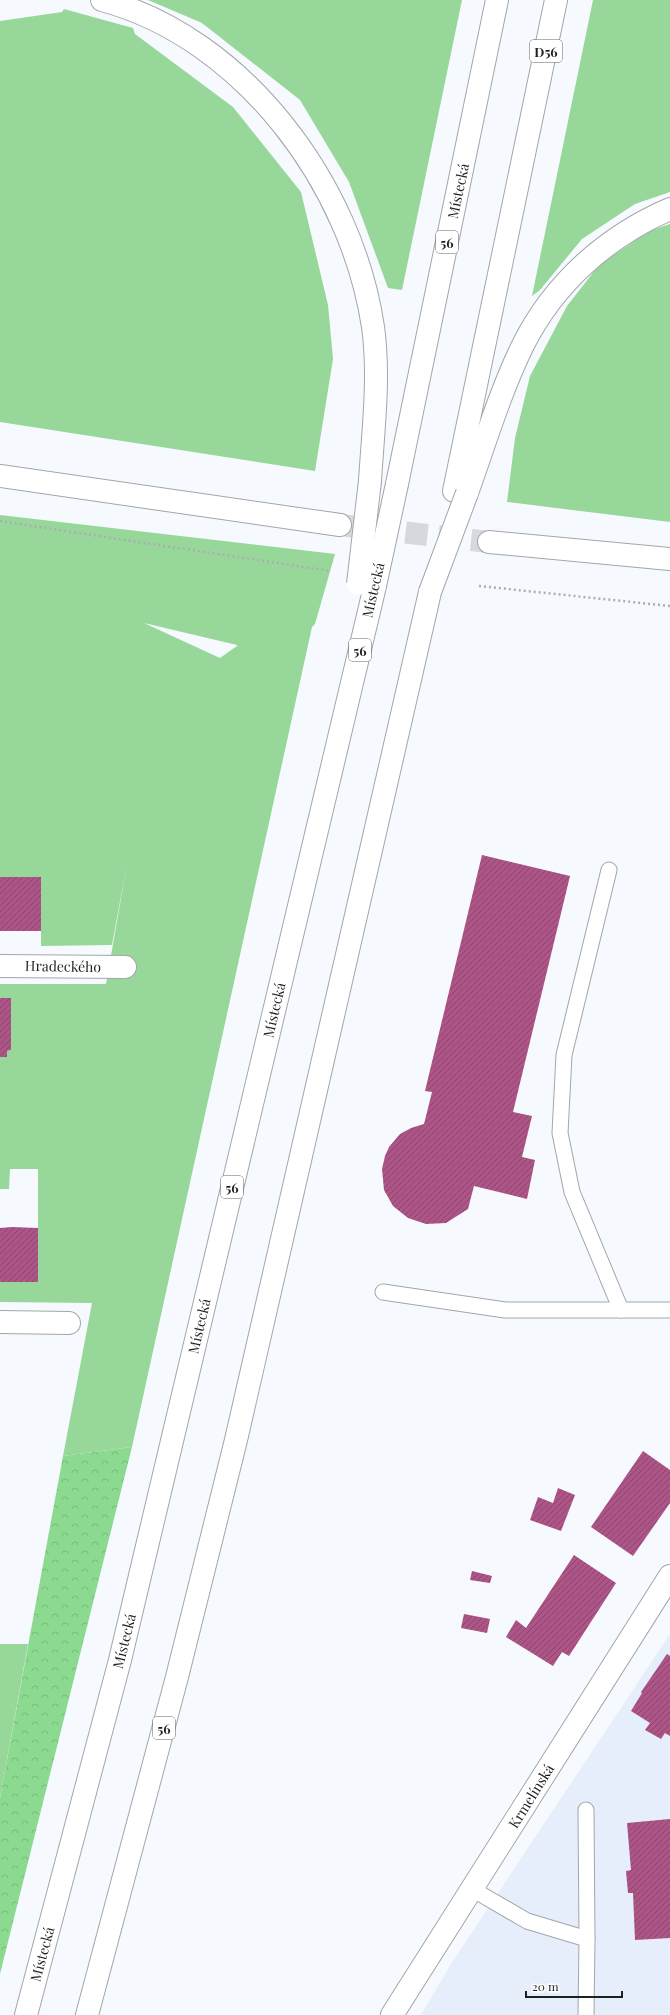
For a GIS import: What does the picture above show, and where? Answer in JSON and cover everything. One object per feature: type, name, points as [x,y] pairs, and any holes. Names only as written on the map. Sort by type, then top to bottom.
[{"type":"main road","points":[[102,0],[149,18],[188,39],[226,66],[259,97],[288,130],[312,164],[334,203],[351,244],[365,286],[373,328],[376,368],[366,585]]},
{"type":"main road","name":"Místecká","points":[[26,2015],[120,1660],[345,714],[366,585],[397,484],[497,0]]},
{"type":"main road","name":"D56","points":[[460,492],[556,0]]},
{"type":"main road","points":[[460,492],[524,344],[548,306],[576,272],[608,243],[644,220],[670,209]]},
{"type":"main road","points":[[0,476],[340,525]]},
{"type":"main road","name":"56","points":[[87,2015],[177,1677],[236,1440],[430,592],[460,492]]},
{"type":"main road","points":[[489,542],[670,559]]},
{"type":"main road","name":"Hradeckého","points":[[0,966],[125,967]]},
{"type":"main road","points":[[0,1322],[69,1323]]},
{"type":"main road","name":"Krmelínská","points":[[392,2015],[670,1576]]},
{"type":"lane","points":[[609,870],[564,1055],[560,1133],[572,1192],[622,1310]]},
{"type":"lane","points":[[383,1292],[505,1310],[670,1310]]},
{"type":"lane","points":[[586,1810],[586,2015]]},
{"type":"lane","points":[[472,1889],[527,1921],[587,1939]]},
{"type":"path","points":[[0,521],[330,571]]},
{"type":"path","points":[[479,586],[670,606]]},
{"type":"shaded area","points":[[670,1634],[670,2015],[421,2015],[451,1964]]},
{"type":"green space","points":[[148,0],[462,0],[402,290],[388,288],[349,182],[300,100],[202,23]]},
{"type":"green space","points":[[593,0],[670,0],[670,192],[635,204],[582,239],[540,290],[532,296]]},
{"type":"green space","points":[[64,9],[133,28],[135,34],[233,107],[301,192],[328,305],[333,359],[315,471],[0,422],[0,21],[62,12]]},
{"type":"green space","points":[[670,224],[670,522],[507,502],[515,438],[530,376],[567,306],[599,265],[649,231]]},
{"type":"green space","points":[[0,515],[335,554],[315,624],[312,627],[132,1447],[63,1456],[92,1303],[0,1302],[0,1282],[38,1282],[38,1169],[10,1169],[9,1189],[0,1189],[0,1057],[7,1051],[11,1050],[11,998],[0,998],[0,984],[106,984],[127,864],[112,945],[41,946],[41,877],[0,877]],"holes":[[[144,623],[237,645],[220,658]]]},
{"type":"green space","points":[[132,1447],[0,1974],[0,1798],[63,1456]]},
{"type":"green space","points":[[0,1644],[28,1644],[0,1798]]},
{"type":"building","points":[[482,855],[570,876],[513,1112],[532,1116],[522,1157],[535,1160],[527,1199],[474,1186],[468,1209],[446,1223],[426,1224],[408,1218],[393,1206],[384,1190],[382,1169],[389,1147],[400,1134],[411,1128],[424,1124],[432,1092],[425,1091]]},
{"type":"building","points":[[0,877],[41,877],[41,931],[0,931]]},
{"type":"building","points":[[0,998],[11,998],[11,1050],[7,1051],[7,1057],[0,1057]]},
{"type":"building","points":[[0,1228],[38,1228],[38,1282],[0,1282]]},
{"type":"building","points":[[643,1451],[670,1470],[670,1503],[633,1556],[591,1527]]},
{"type":"building","points":[[558,1488],[575,1495],[561,1531],[530,1520],[538,1497],[553,1503]]},
{"type":"building","points":[[574,1555],[616,1583],[569,1656],[562,1652],[553,1666],[506,1637],[516,1620],[526,1628]]},
{"type":"building","points":[[472,1571],[492,1576],[490,1583],[470,1580]]},
{"type":"building","points":[[464,1614],[490,1619],[487,1633],[461,1628]]},
{"type":"building","points":[[667,1654],[670,1656],[670,1736],[665,1733],[661,1739],[645,1730],[650,1723],[631,1711],[642,1693],[641,1692]]},
{"type":"building","points":[[670,1819],[670,1938],[635,1940],[633,1893],[628,1893],[626,1871],[631,1870],[627,1823]]},
{"type":"tunnel","points":[[340,525],[489,542]]}]
